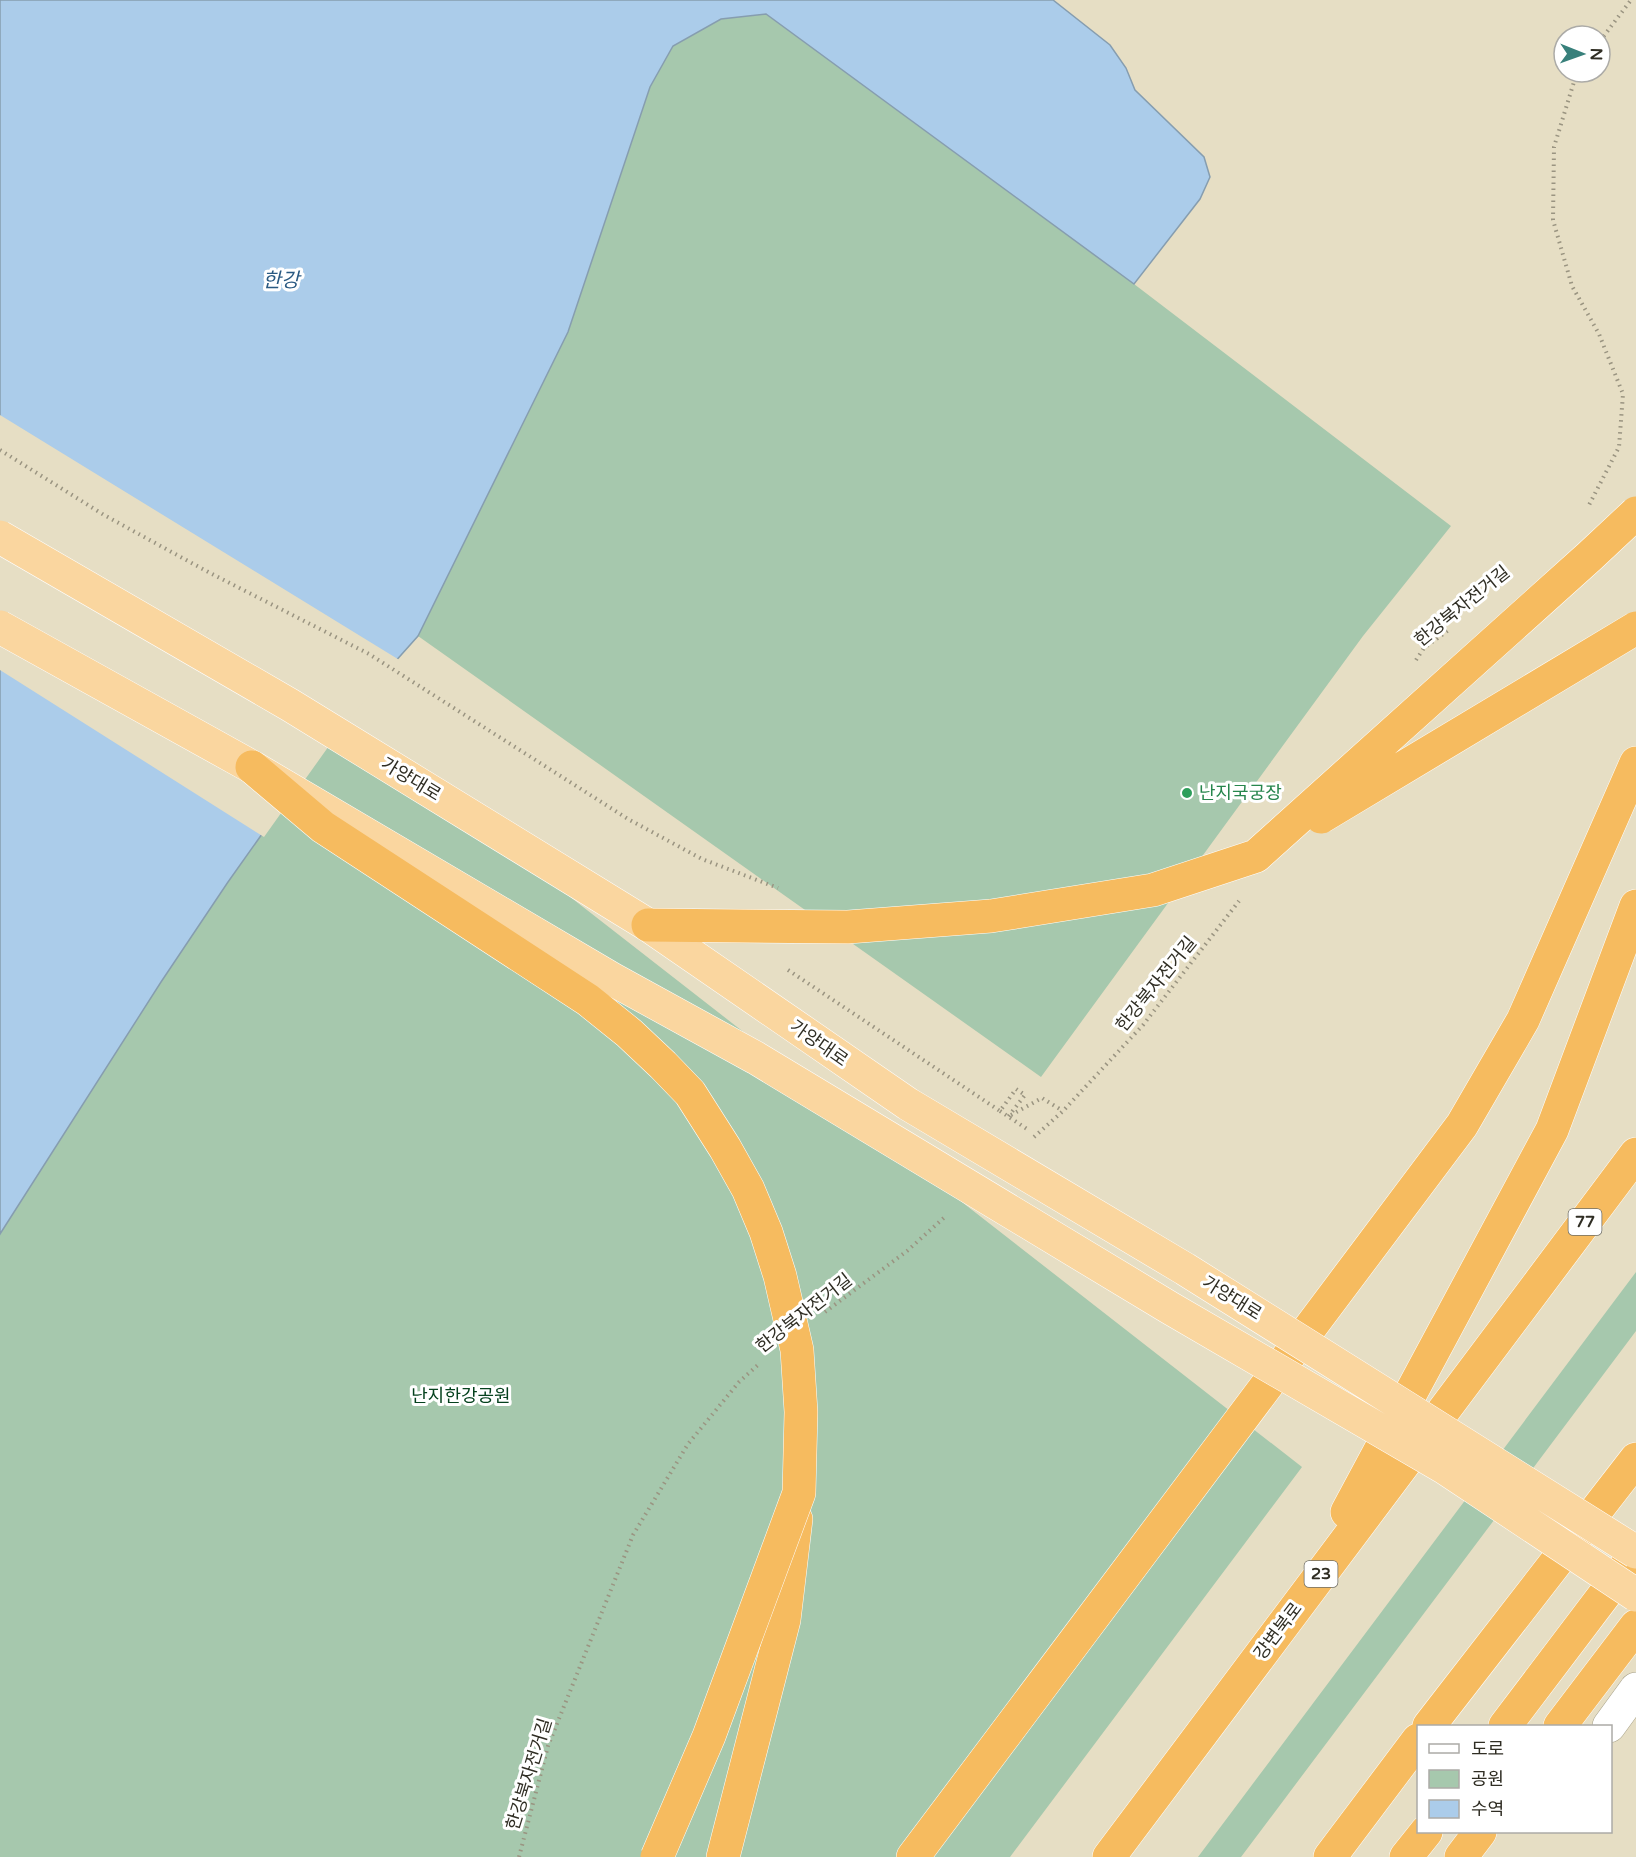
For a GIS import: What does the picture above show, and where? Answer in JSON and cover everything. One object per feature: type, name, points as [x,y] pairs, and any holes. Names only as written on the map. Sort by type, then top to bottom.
[{"type":"highway","points":[[1256,856],[1636,513]]},
{"type":"highway","points":[[648,925],[848,927],[992,916],[1153,890],[1256,856],[1636,628]]},
{"type":"highway","points":[[913,1857],[1462,1125],[1522,1020],[1636,763]]},
{"type":"highway","points":[[252,767],[323,826],[588,1000],[637,1041],[690,1093],[748,1189],[766,1232],[780,1276],[797,1350],[801,1412],[799,1493],[784,1620],[723,1857]]},
{"type":"highway","points":[[1296,1606],[1552,1130],[1636,906]]},
{"type":"highway","name":"77","points":[[1534,1291],[1636,1154]]},
{"type":"highway","name":"강변북로","points":[[1109,1857],[1534,1291]]},
{"type":"highway","points":[[1430,1725],[1636,1459]]},
{"type":"highway","points":[[657,1857],[710,1736],[799,1493]]},
{"type":"highway","points":[[1506,1725],[1636,1553]]},
{"type":"highway","points":[[1561,1725],[1636,1626]]},
{"type":"highway","points":[[1330,1857],[1417,1743]]},
{"type":"highway","points":[[1406,1857],[1425,1833]]},
{"type":"main road","name":"가양대로","points":[[0,537],[290,705],[648,925],[908,1104],[1185,1269],[1636,1553]]},
{"type":"main road","points":[[0,627],[252,767],[612,979],[756,1058],[1170,1308],[1445,1468],[1636,1595]]},
{"type":"lane","points":[[1610,1725],[1636,1689]]},
{"type":"path","points":[[1612,25],[1631,0]]},
{"type":"path","points":[[1573,84],[1554,147],[1553,220],[1572,286],[1599,334],[1623,394],[1619,447],[1589,506]]},
{"type":"path","points":[[0,450],[114,521],[369,654],[628,819],[702,859],[779,889]]},
{"type":"path","name":"한강북자전거길","points":[[1411,667],[1425,648],[1452,628]]},
{"type":"path","name":"한강북자전거길","points":[[1028,1142],[1063,1111],[1143,1024],[1244,894]]},
{"type":"path","points":[[788,970],[1000,1111],[1016,1089],[1025,1095],[1008,1117],[1042,1098],[1063,1111]]},
{"type":"path","name":"한강북자전거길","points":[[822,1314],[907,1251],[950,1212]]},
{"type":"path","name":"한강북자전거길","points":[[519,1857],[548,1746],[633,1535],[688,1444],[739,1382],[762,1362]]},
{"type":"green space","points":[[766,14],[1134,284],[1451,526],[1363,636],[1041,1077],[418,636],[568,332],[650,87],[673,46],[721,19]]},
{"type":"green space","name":"난지한강공원","points":[[343,720],[1302,1467],[1010,1857],[0,1857],[0,1234],[161,982],[228,882]]},
{"type":"green space","points":[[1636,1272],[1636,1331],[1241,1857],[1198,1857]]},
{"type":"water","name":"한강","points":[[0,0],[1053,0],[1110,45],[1126,68],[1135,90],[1204,157],[1210,177],[1200,199],[1134,284],[766,14],[721,19],[673,46],[650,87],[568,332],[418,636],[343,720],[228,882],[161,982],[0,1234]]},
{"type":"pier","points":[[0,415],[401,661],[346,722],[264,837],[0,670]]},
{"type":"place","name":"난지국궁장","points":[[1187,793]]}]
